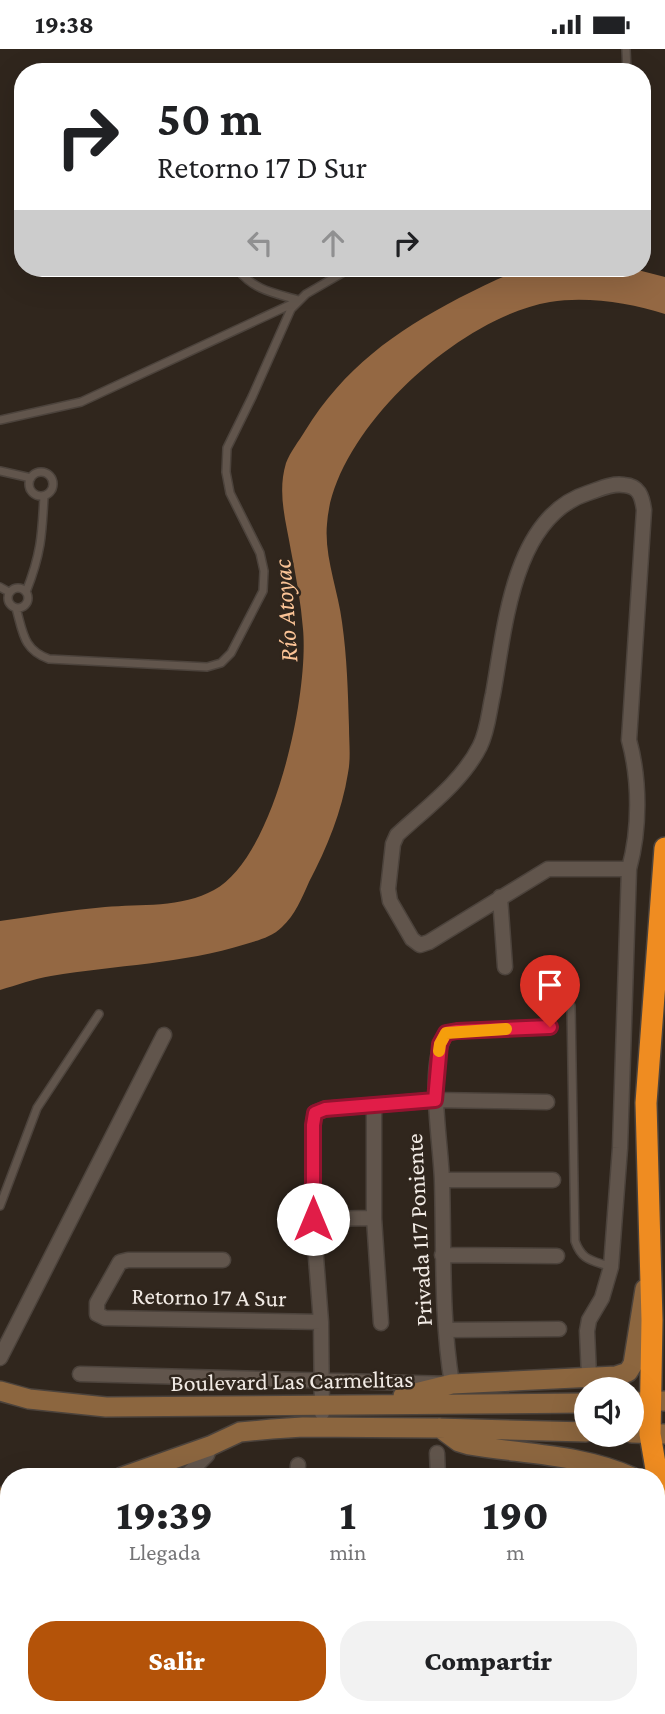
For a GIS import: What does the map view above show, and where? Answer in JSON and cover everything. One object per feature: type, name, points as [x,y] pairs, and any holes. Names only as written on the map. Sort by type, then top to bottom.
[{"type":"highway","points":[[656,1468],[649,1434],[652,1320],[646,1103],[665,848]]},
{"type":"main road","points":[[373,1403],[452,1384],[616,1376],[628,1372],[633,1364],[649,1264]]},
{"type":"main road","name":"Boulevard Las Carmelitas","points":[[0,1391],[39,1401],[106,1407],[574,1403]]},
{"type":"main road","points":[[148,1468],[210,1446],[240,1432],[323,1427],[574,1432]]},
{"type":"main road","points":[[440,1428],[459,1442],[468,1445],[584,1468],[612,1468]]},
{"type":"street","points":[[589,1376],[589,1320],[602,1298],[611,1267],[620,1149],[629,869],[634,849],[636,778],[629,740],[644,510],[642,496],[633,486],[616,484],[582,495],[564,505],[547,519],[528,550],[514,582],[481,744],[459,777],[397,835],[393,844],[388,889],[390,901],[412,939],[420,945],[548,869],[629,869]]},
{"type":"street","points":[[500,897],[505,967]]},
{"type":"street","name":"Privada 117 Poniente","points":[[452,1384],[446,1330],[442,1180],[435,1100],[440,1044],[446,1033],[457,1031],[550,1027]]},
{"type":"street","points":[[0,1358],[164,1035]]},
{"type":"street","points":[[323,1427],[321,1322],[313,1219],[315,1113],[325,1109],[435,1100],[547,1102]]},
{"type":"street","points":[[374,1105],[374,1218],[381,1323]]},
{"type":"street","points":[[442,1180],[553,1180]]},
{"type":"street","points":[[313,1219],[374,1218]]},
{"type":"street","points":[[442,1255],[557,1256]]},
{"type":"street","name":"Retorno 17 A Sur","points":[[222,1260],[120,1262],[97,1303],[97,1314],[105,1318],[321,1322]]},
{"type":"street","points":[[446,1330],[559,1329]]},
{"type":"street","points":[[80,1374],[452,1384]]},
{"type":"street","points":[[194,1468],[207,1455],[210,1446]]},
{"type":"street","points":[[437,1453],[438,1468]]},
{"type":"lane","points":[[244,277],[258,288],[299,300]]},
{"type":"lane","points":[[0,420],[81,402],[299,300],[336,277]]},
{"type":"lane","points":[[16,608],[26,643],[36,655],[48,659],[207,667],[221,663],[231,653],[263,591],[264,571],[260,553],[230,493],[226,472],[227,448],[282,325],[299,300]]},
{"type":"lane","points":[[0,471],[31,478],[43,472],[50,477],[52,486],[48,494],[44,496],[31,491],[31,478]]},
{"type":"lane","points":[[26,592],[21,588],[14,588],[9,592],[10,605],[16,608],[24,606],[28,600],[26,592],[42,542],[44,496]]},
{"type":"lane","points":[[0,587],[9,592]]},
{"type":"lane","points":[[571,1006],[575,1241],[579,1252],[585,1258],[611,1267]]},
{"type":"lane","points":[[0,1206],[37,1108],[99,1014]]},
{"type":"shaded area","points":[[651,273],[665,277],[665,314],[593,300],[550,302],[515,312],[478,330],[441,354],[407,384],[376,417],[352,452],[335,488],[327,524],[329,561],[345,648],[349,767],[333,829],[291,917],[270,936],[222,951],[51,976],[0,990],[0,921],[92,908],[188,900],[214,890],[236,872],[271,810],[294,731],[300,693],[303,629],[282,496],[286,463],[336,388],[372,354],[413,324],[503,277],[651,277]]},
{"type":"slow traffic","points":[[439,1051],[446,1033],[506,1029]]},
{"type":"route","points":[[313,1219],[315,1113],[325,1109],[435,1100],[440,1044],[446,1033],[550,1027]]},
{"type":"water label","name":"Río Atoyac","points":[[285,611]]}]
